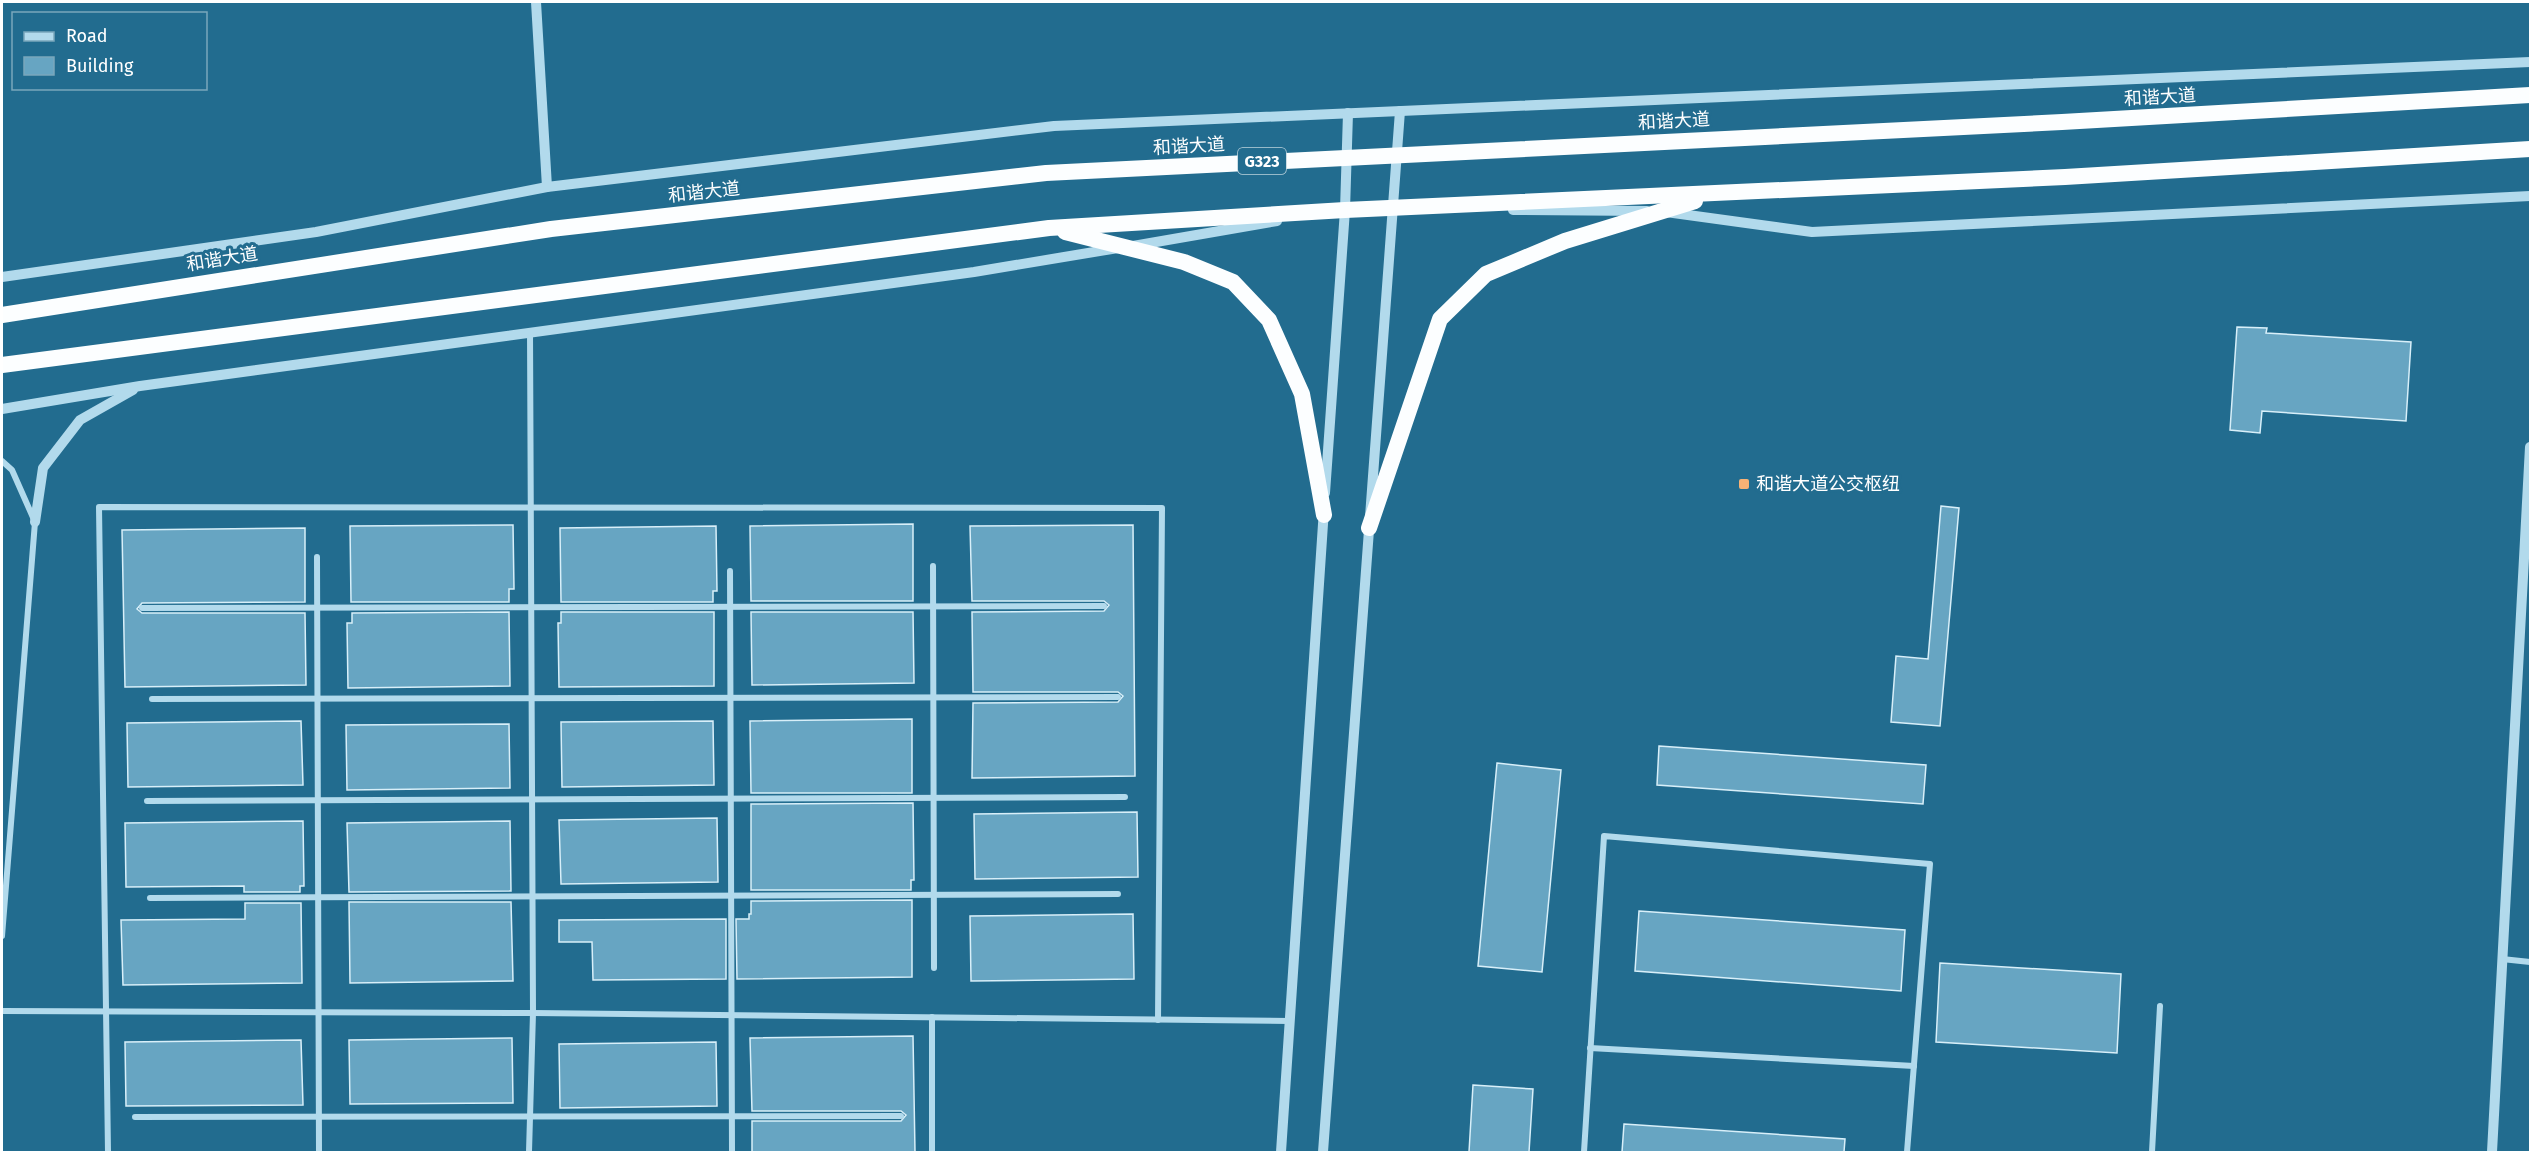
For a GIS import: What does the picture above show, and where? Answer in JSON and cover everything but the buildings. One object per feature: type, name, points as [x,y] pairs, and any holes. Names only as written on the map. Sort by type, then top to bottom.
[{"type":"highway","name":"和谐大道","points":[[2,315],[551,229],[1046,173],[2085,121],[2530,95]]},
{"type":"highway","points":[[2,364],[1049,228],[1345,210],[2065,177],[2530,149]]},
{"type":"highway","points":[[1369,528],[1440,319],[1486,274],[1565,241],[1719,193]]},
{"type":"highway","points":[[1049,228],[1184,262],[1233,282],[1269,320],[1302,394],[1324,515]]},
{"type":"street","points":[[537,2],[547,187]]},
{"type":"street","points":[[2,277],[316,232],[547,187],[1054,126],[2530,62]]},
{"type":"street","points":[[1323,1152],[1400,111]]},
{"type":"street","points":[[1281,1152],[1345,210],[1348,113]]},
{"type":"street","points":[[1392,208],[1660,212],[1812,232],[2530,196]]},
{"type":"street","points":[[2,409],[140,386],[974,272],[1345,210]]},
{"type":"street","points":[[529,1152],[533,1012],[530,332]]},
{"type":"street","points":[[2,936],[34,522],[43,468],[80,420],[140,386]]},
{"type":"street","points":[[2492,1152],[2530,447]]},
{"type":"street","points":[[2,461],[12,470],[34,522]]},
{"type":"street","points":[[108,1152],[99,507],[1162,508],[1158,1020]]},
{"type":"street","points":[[317,557],[319,1152]]},
{"type":"street","points":[[933,566],[934,968]]},
{"type":"street","points":[[730,571],[732,1152]]},
{"type":"street","points":[[142,608],[1104,606]]},
{"type":"street","points":[[152,699],[1118,697]]},
{"type":"street","points":[[147,801],[1125,797]]},
{"type":"street","points":[[1584,1152],[1604,836],[1930,864],[1907,1152]]},
{"type":"street","points":[[150,898],[1118,894]]},
{"type":"street","points":[[2502,959],[2530,962]]},
{"type":"street","points":[[2152,1152],[2160,1006]]},
{"type":"street","points":[[2,1011],[533,1012],[1290,1021]]},
{"type":"street","points":[[932,1017],[932,1152]]},
{"type":"street","points":[[1590,1048],[1914,1066]]},
{"type":"street","points":[[135,1117],[901,1116]]},
{"type":"place","name":"和谐大道公交枢纽","points":[[1744,484]]}]
